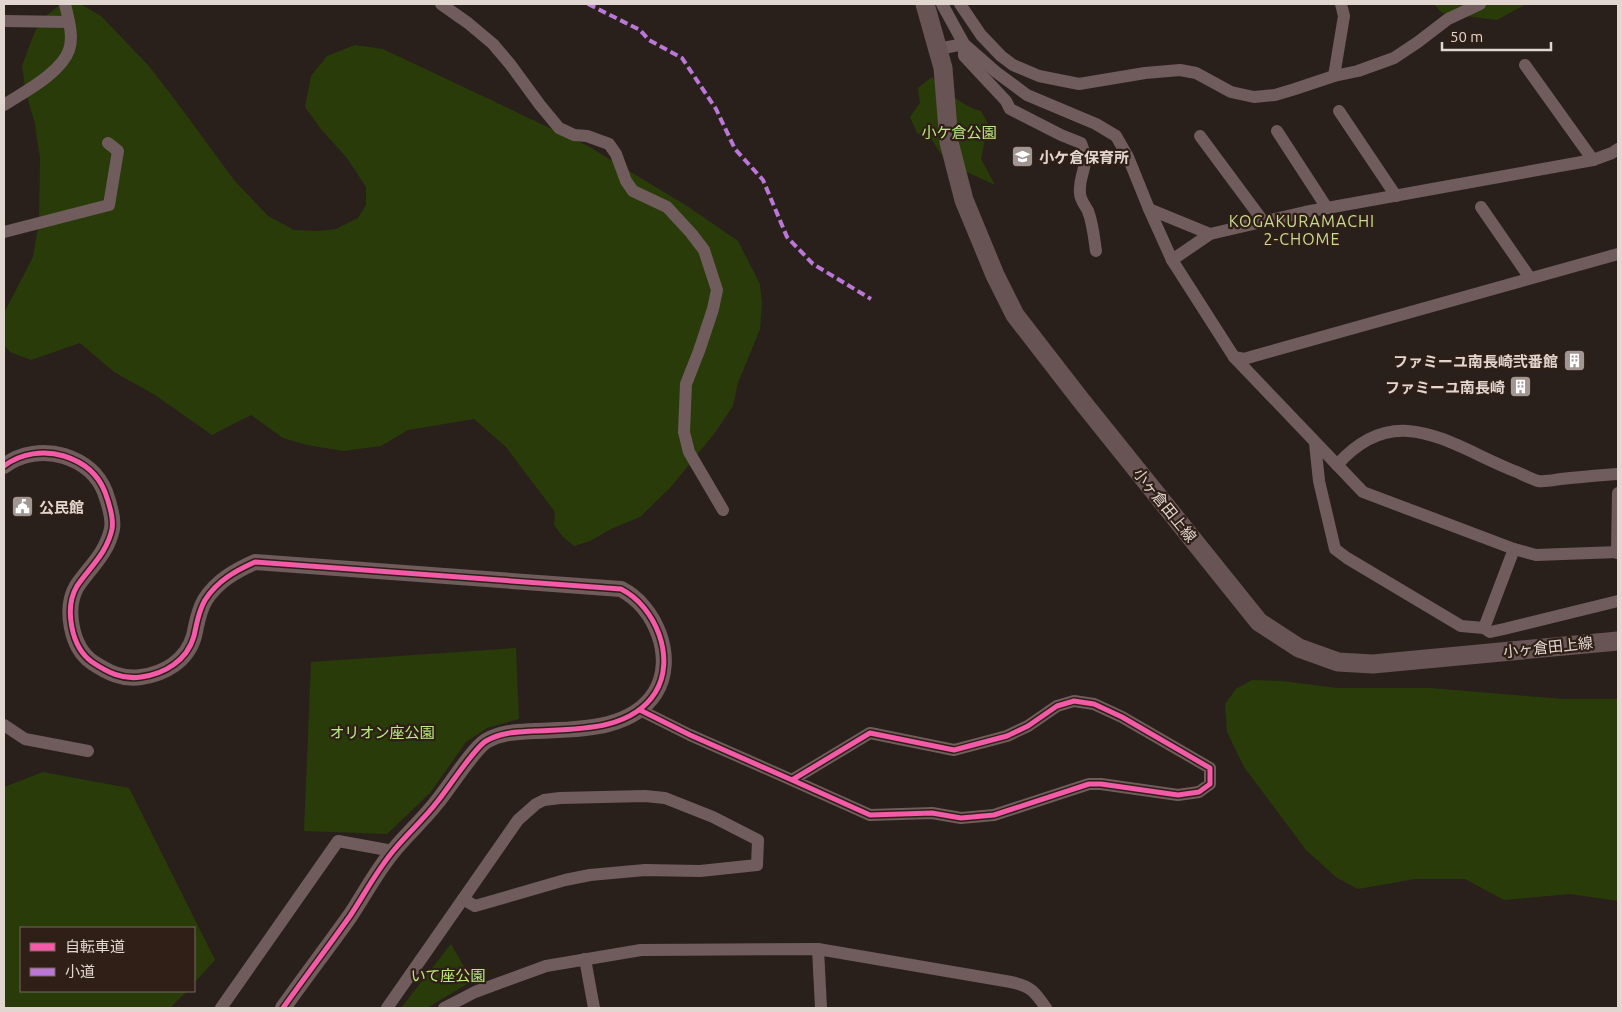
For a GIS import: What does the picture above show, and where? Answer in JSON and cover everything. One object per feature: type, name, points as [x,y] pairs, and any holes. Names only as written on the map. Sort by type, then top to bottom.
[{"type":"main road","name":"小ヶ倉田上線","points":[[914,4],[938,49]]},
{"type":"main road","name":"小ヶ倉田上線","points":[[925,4],[943,68],[949,142],[964,200],[995,275],[1016,315],[1080,399],[1258,622],[1300,648],[1338,662],[1373,664],[1617,640]]},
{"type":"street","points":[[4,105],[52,72],[66,57],[70,48],[71,31],[64,4]]},
{"type":"street","points":[[441,4],[493,44],[559,128],[574,135],[587,136],[609,144],[616,154],[626,181],[633,191],[667,207],[704,250],[717,290],[713,309],[686,384],[684,432],[689,452],[723,510]]},
{"type":"street","points":[[942,4],[964,44],[996,72],[1027,95],[1096,124],[1116,136],[1128,157],[1172,260],[1234,357],[1363,492],[1514,550],[1536,555],[1618,552],[1618,494]]},
{"type":"street","points":[[960,4],[981,35],[1001,56],[1013,65],[1026,71],[1051,79],[1079,84],[1145,73],[1180,70],[1196,73],[1231,92],[1254,97],[1275,95],[1334,76],[1358,71],[1394,58],[1448,19],[1480,4]]},
{"type":"street","points":[[1334,76],[1344,16],[1341,4]]},
{"type":"street","points":[[4,21],[69,22]]},
{"type":"street","points":[[938,49],[964,44]]},
{"type":"street","points":[[964,44],[964,56],[1006,101],[1010,109],[1081,143],[1086,155],[1086,163],[1079,191],[1080,198],[1088,211],[1096,251]]},
{"type":"street","points":[[1525,65],[1593,160]]},
{"type":"street","points":[[1339,112],[1396,196]]},
{"type":"street","points":[[1277,131],[1328,208]]},
{"type":"street","points":[[1200,136],[1263,221]]},
{"type":"street","points":[[4,232],[109,205],[118,151],[108,143]]},
{"type":"street","points":[[1172,260],[1210,234],[1328,208],[1593,160],[1618,149]]},
{"type":"street","points":[[1481,207],[1530,278]]},
{"type":"street","points":[[1149,209],[1210,234]]},
{"type":"street","points":[[1234,357],[1244,359],[1618,254]]},
{"type":"street","points":[[1337,465],[1345,456],[1366,440],[1378,434],[1409,431],[1427,432],[1443,438],[1498,465],[1539,481],[1618,474]]},
{"type":"street","points":[[1315,443],[1319,481],[1335,549],[1461,626],[1484,628],[1490,632],[1618,602]]},
{"type":"street","points":[[4,466],[19,457],[36,452],[56,453],[74,459],[89,468],[102,486],[110,505],[113,527],[106,549],[76,588],[70,613],[77,645],[86,658],[107,672],[119,676],[138,678],[158,674],[172,667],[186,653],[194,638],[198,615],[205,600],[217,585],[234,571],[255,562],[621,589],[633,595],[648,612],[660,636],[663,656],[662,674],[655,692],[640,710],[617,721],[587,729],[512,732],[497,735],[485,741],[435,804],[393,851],[348,918],[283,1008]]},
{"type":"street","points":[[1484,628],[1514,550]]},
{"type":"street","points":[[640,710],[690,735],[870,815],[932,813],[961,818],[994,815],[1089,784],[1178,795],[1199,792],[1210,784],[1210,768],[1122,717],[1094,704],[1074,701],[1057,706],[1028,726],[1007,736],[987,743],[954,750],[870,733],[792,780]]},
{"type":"street","points":[[4,725],[25,739],[88,751]]},
{"type":"street","points":[[387,1008],[518,820],[530,808],[544,800],[645,796],[665,798],[713,817],[758,840],[757,865],[700,871],[646,870],[590,875],[565,880],[475,906],[463,899]]},
{"type":"street","points":[[221,1008],[338,841],[393,851]]},
{"type":"street","points":[[818,949],[821,1008]]},
{"type":"street","points":[[444,1008],[475,992],[546,966],[641,950],[818,949],[1026,985],[1036,993],[1046,1008]]},
{"type":"street","points":[[584,959],[594,1008]]},
{"type":"green space","points":[[61,4],[80,4],[101,16],[148,65],[234,180],[268,216],[294,230],[318,231],[336,229],[358,218],[366,205],[366,187],[347,158],[320,128],[305,107],[311,76],[327,56],[355,45],[383,49],[588,146],[687,206],[738,241],[760,284],[762,304],[760,329],[738,383],[733,406],[714,434],[670,488],[640,517],[611,529],[590,541],[574,546],[563,537],[554,525],[555,512],[506,447],[474,419],[408,430],[381,446],[343,451],[307,445],[283,438],[251,415],[212,435],[155,395],[114,372],[80,343],[31,360],[10,352],[4,345],[4,313],[33,257],[39,221],[40,158],[35,124],[26,93],[22,66],[35,31],[47,15]]},
{"type":"green space","points":[[1434,4],[1526,4],[1497,20],[1442,13]]},
{"type":"green space","name":"小ケ倉公園","points":[[932,77],[961,102],[981,111],[988,124],[981,159],[995,185],[947,163],[932,140],[917,133],[910,117],[920,103],[918,88]]},
{"type":"green space","name":"オリオン座公園","points":[[516,648],[519,719],[487,728],[466,742],[430,793],[387,834],[304,831],[311,662]]},
{"type":"green space","points":[[1252,680],[1282,681],[1337,688],[1431,688],[1563,699],[1618,699],[1618,901],[1570,894],[1504,900],[1465,879],[1415,879],[1358,889],[1337,878],[1306,850],[1244,767],[1227,732],[1225,704],[1236,689]]},
{"type":"green space","points":[[43,772],[129,788],[215,960],[195,982],[195,927],[20,927],[20,992],[186,992],[170,1008],[4,1008],[4,787]]},
{"type":"green space","name":"いて座公園","points":[[451,944],[472,981],[427,1008],[401,1008]]},
{"type":"marked path","points":[[588,4],[640,30],[649,40],[682,58],[716,109],[735,149],[763,180],[787,237],[813,264],[871,299]]},
{"type":"cycle path","points":[[4,466],[18,458],[33,454],[56,454],[71,459],[89,469],[102,486],[111,510],[112,529],[110,538],[102,553],[77,586],[73,595],[70,616],[75,637],[85,655],[103,669],[121,676],[134,678],[150,675],[173,665],[186,653],[191,645],[201,609],[210,593],[227,577],[255,562],[621,589],[633,597],[652,620],[659,634],[664,664],[661,679],[655,693],[644,706],[616,722],[600,726],[510,733],[492,738],[481,745],[442,796],[388,858],[350,916],[283,1008]]},
{"type":"cycle path","points":[[640,710],[690,735],[792,780],[870,733],[954,750],[1007,736],[1028,726],[1057,706],[1074,701],[1094,704],[1122,717],[1210,768],[1210,784],[1199,792],[1178,795],[1089,784],[994,815],[961,818],[932,813],[870,815],[792,780]]},
{"type":"place","name":"小ケ倉保育所","points":[[1023,157]]},
{"type":"place","name":"ファミーユ南長崎弐番館","points":[[1574,361]]},
{"type":"place","name":"ファミーユ南長崎","points":[[1521,387]]},
{"type":"place","name":"公民館","points":[[23,507]]},
{"type":"district","name":"KOGAKURAMACHI 2-CHOME","points":[[1302,230]]}]
